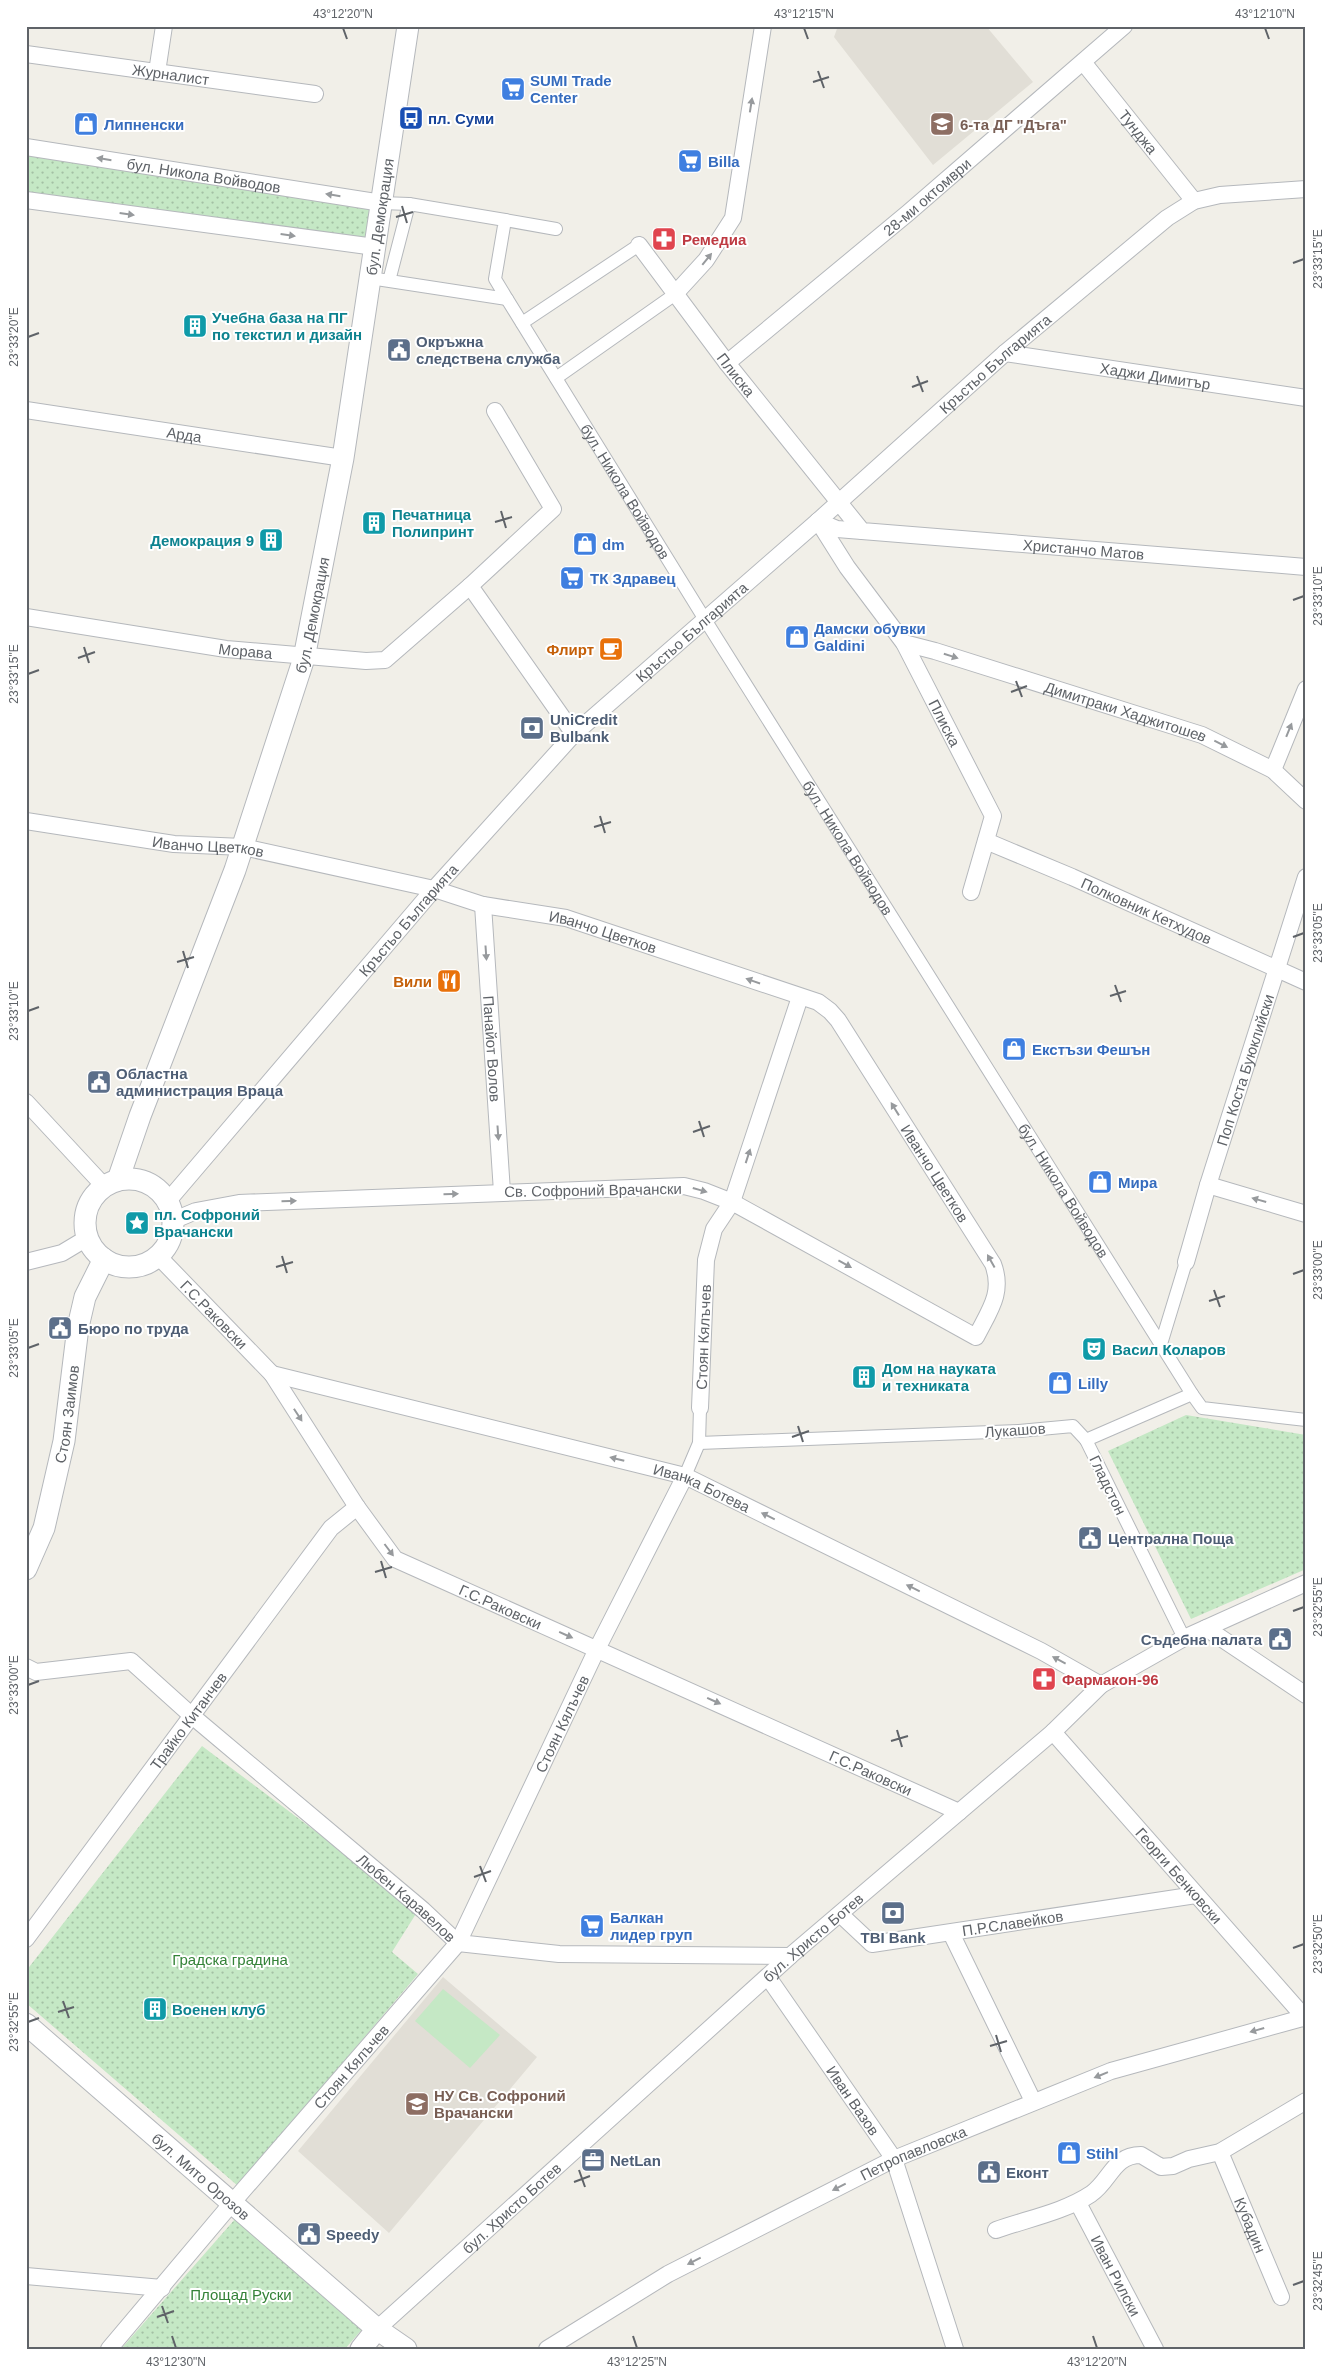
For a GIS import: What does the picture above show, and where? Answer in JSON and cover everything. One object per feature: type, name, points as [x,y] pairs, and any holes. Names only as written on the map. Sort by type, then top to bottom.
[{"type":"street","points":[[157,72],[164,26]]},
{"type":"street","name":"бул. Демокрация","points":[[111,1183],[140,1116],[243,847],[304,658],[380,279],[375,247],[408,26]]},
{"type":"street","points":[[556,378],[674,295],[706,260],[733,218],[763,26]]},
{"type":"street","name":"28-ми октомври","points":[[727,363],[900,219],[1124,26]]},
{"type":"street","name":"Журналист","points":[[26,54],[315,94]]},
{"type":"street","name":"Тунджа","points":[[1083,62],[1194,201]]},
{"type":"street","name":"бул. Никола Войводов","points":[[26,147],[382,203]]},
{"type":"street","name":"Кръстьо Българията","points":[[170,1211],[434,889],[574,734],[704,618],[818,521],[1005,353],[1168,218],[1194,201],[1220,195],[1306,189]]},
{"type":"street","points":[[26,200],[375,247]]},
{"type":"street","points":[[382,203],[409,204],[556,229]]},
{"type":"street","points":[[409,204],[380,279],[507,299]]},
{"type":"street","name":"бул. Никола Войводов","points":[[504,220],[494,280],[704,618],[1192,1394]]},
{"type":"street","points":[[522,323],[639,245]]},
{"type":"street","name":"Плиска","points":[[639,245],[674,295],[727,363],[839,501]]},
{"type":"street","name":"Хаджи Димитър","points":[[1005,353],[1306,398]]},
{"type":"street","name":"Арда","points":[[26,410],[343,458]]},
{"type":"street","name":"Морава","points":[[26,617],[226,650],[352,662],[385,660],[470,586],[553,509],[495,411]]},
{"type":"street","points":[[839,501],[862,531]]},
{"type":"street","name":"Плиска","points":[[818,521],[847,567],[904,643],[993,816],[971,892]]},
{"type":"street","name":"Христанчо Матов","points":[[818,521],[837,529],[1306,567]]},
{"type":"street","points":[[470,586],[574,734]]},
{"type":"street","name":"Димитраки Хаджитошев","points":[[904,643],[935,651],[1202,735],[1273,770],[1306,800]]},
{"type":"street","points":[[1273,770],[1306,689]]},
{"type":"street","name":"Иванчо Цветков","points":[[26,821],[174,844],[243,847],[434,889],[483,904],[566,918],[818,1002],[838,1020],[993,1264],[998,1277],[998,1291],[991,1307]]},
{"type":"street","name":"Полковник Кетхудов","points":[[986,841],[1072,877],[1306,982]]},
{"type":"street","name":"Поп Коста Буюклийски","points":[[1186,1262],[1208,1185],[1306,878]]},
{"type":"street","name":"Панайот Волов","points":[[483,904],[502,1192]]},
{"type":"street","name":"Стоян Кялъчев","points":[[109,2349],[232,2203],[458,1943],[597,1649],[685,1476],[699,1443],[706,1260],[714,1229],[732,1202],[800,997]]},
{"type":"street","points":[[26,1102],[111,1183]]},
{"type":"street","points":[[141,1180],[161,1192],[170,1211],[169,1240],[158,1256],[137,1266],[126,1267],[104,1259],[97,1253],[87,1238],[84,1224],[86,1210],[92,1198],[111,1183],[141,1180]]},
{"type":"street","points":[[1208,1185],[1306,1214]]},
{"type":"street","name":"Св. Софроний Врачански","points":[[170,1211],[204,1209],[239,1203],[684,1186],[704,1191],[732,1202],[976,1337],[991,1307]]},
{"type":"street","points":[[26,1262],[62,1253],[87,1238]]},
{"type":"street","name":"Г.С.Раковски","points":[[158,1256],[272,1374],[357,1507],[395,1559],[959,1812]]},
{"type":"street","name":"Стоян Заимов","points":[[26,1569],[44,1528],[64,1441],[78,1327],[85,1297],[104,1259]]},
{"type":"street","points":[[1161,1344],[1186,1262]]},
{"type":"street","name":"Иванка Ботева","points":[[272,1374],[685,1476],[1032,1647],[1101,1685]]},
{"type":"street","points":[[1086,1440],[1192,1394],[1202,1408],[1306,1420]]},
{"type":"street","name":"Лукашов","points":[[699,1443],[1019,1431],[1072,1426],[1086,1440]]},
{"type":"street","name":"Гладстон","points":[[1086,1440],[1184,1638]]},
{"type":"street","name":"Трайко Китанчев","points":[[26,1939],[331,1528],[357,1507]]},
{"type":"street","name":"бул. Христо Ботев","points":[[361,2349],[377,2329],[790,1956],[1053,1732],[1101,1685],[1184,1638],[1306,1583]]},
{"type":"street","points":[[1206,1628],[1306,1695]]},
{"type":"street","name":"Любен Каравелов","points":[[26,1667],[36,1672],[131,1661],[191,1715],[423,1910],[458,1943],[559,1954],[790,1956]]},
{"type":"street","name":"Георги Бенковски","points":[[1053,1732],[1305,2018]]},
{"type":"street","name":"П.Р.Славейков","points":[[840,1914],[872,1944],[1196,1895]]},
{"type":"street","points":[[951,1933],[1033,2101]]},
{"type":"street","name":"Иван Вазов","points":[[768,1977],[894,2159],[956,2349]]},
{"type":"street","name":"Петропавловска","points":[[547,2349],[668,2274],[894,2159],[1033,2101],[1111,2071],[1305,2018]]},
{"type":"street","name":"бул. Мито Орозов","points":[[26,2024],[377,2329],[406,2349]]},
{"type":"street","points":[[996,2230],[1078,2203],[1094,2192],[1123,2158],[1141,2155],[1161,2167],[1173,2166],[1220,2152],[1306,2102]]},
{"type":"street","name":"Кубадин","points":[[1220,2152],[1281,2297]]},
{"type":"street","name":"Иван Рилски","points":[[1078,2203],[1154,2349]]},
{"type":"street","points":[[26,2276],[162,2288]]},
{"type":"shaded area","name":"6-та ДГ \"Дъга\"","points":[[838,26],[986,26],[1033,82],[933,165],[834,37]]},
{"type":"shaded area","name":"НУ Св. Софроний Врачански","points":[[443,1977],[537,2057],[389,2233],[298,2151]]},
{"type":"green space","points":[[26,152],[382,203],[375,247],[26,200]]},
{"type":"green space","points":[[1186,1415],[1306,1435],[1306,1569],[1191,1619],[1108,1451]]},
{"type":"green space","name":"Градска градина","points":[[202,1746],[419,1909],[392,1952],[418,1974],[238,2186],[26,2003],[26,1971]]},
{"type":"green space","points":[[443,1989],[500,2035],[470,2068],[415,2021]]},
{"type":"green space","name":"Площад Руски","points":[[236,2218],[363,2328],[345,2349],[121,2349]]},
{"type":"place","name":"SUMI Trade Center","points":[[513,89]]},
{"type":"place","name":"пл. Суми","points":[[411,118]]},
{"type":"place","name":"Липненски","points":[[86,124]]},
{"type":"place","name":"6-та ДГ \"Дъга\"","points":[[942,124]]},
{"type":"place","name":"Billa","points":[[690,161]]},
{"type":"place","name":"Ремедиа","points":[[664,239]]},
{"type":"place","name":"Учебна база на ПГ по текстил и дизайн","points":[[195,326]]},
{"type":"place","name":"Окръжна следствена служба","points":[[399,350]]},
{"type":"place","name":"Печатница Полипринт","points":[[374,523]]},
{"type":"place","name":"Демокрация 9","points":[[271,540]]},
{"type":"place","name":"dm","points":[[585,544]]},
{"type":"place","name":"ТК Здравец","points":[[572,578]]},
{"type":"place","name":"Дамски обувки Galdini","points":[[797,637]]},
{"type":"place","name":"Флирт","points":[[611,649]]},
{"type":"place","name":"UniCredit Bulbank","points":[[532,728]]},
{"type":"place","name":"Вили","points":[[449,981]]},
{"type":"place","name":"Екстъзи Фешън","points":[[1014,1049]]},
{"type":"place","name":"Областна администрация Враца","points":[[99,1082]]},
{"type":"place","name":"Мира","points":[[1100,1182]]},
{"type":"place","name":"пл. Софроний Врачански","points":[[137,1223]]},
{"type":"place","name":"Бюро по труда","points":[[60,1328]]},
{"type":"place","name":"Васил Коларов","points":[[1094,1349]]},
{"type":"place","name":"Дом на науката и техниката","points":[[864,1377]]},
{"type":"place","name":"Lilly","points":[[1060,1383]]},
{"type":"place","name":"Централна Поща","points":[[1090,1538]]},
{"type":"place","name":"Съдебна палата","points":[[1280,1639]]},
{"type":"place","name":"Фармакон-96","points":[[1044,1679]]},
{"type":"place","name":"TBI Bank","points":[[893,1913]]},
{"type":"place","name":"Балкан лидер груп","points":[[592,1926]]},
{"type":"place","name":"Военен клуб","points":[[155,2009]]},
{"type":"place","name":"НУ Св. Софроний Врачански","points":[[417,2104]]},
{"type":"place","name":"Stihl","points":[[1069,2153]]},
{"type":"place","name":"NetLan","points":[[593,2160]]},
{"type":"place","name":"Еконт","points":[[989,2172]]},
{"type":"place","name":"Speedy","points":[[309,2234]]}]
